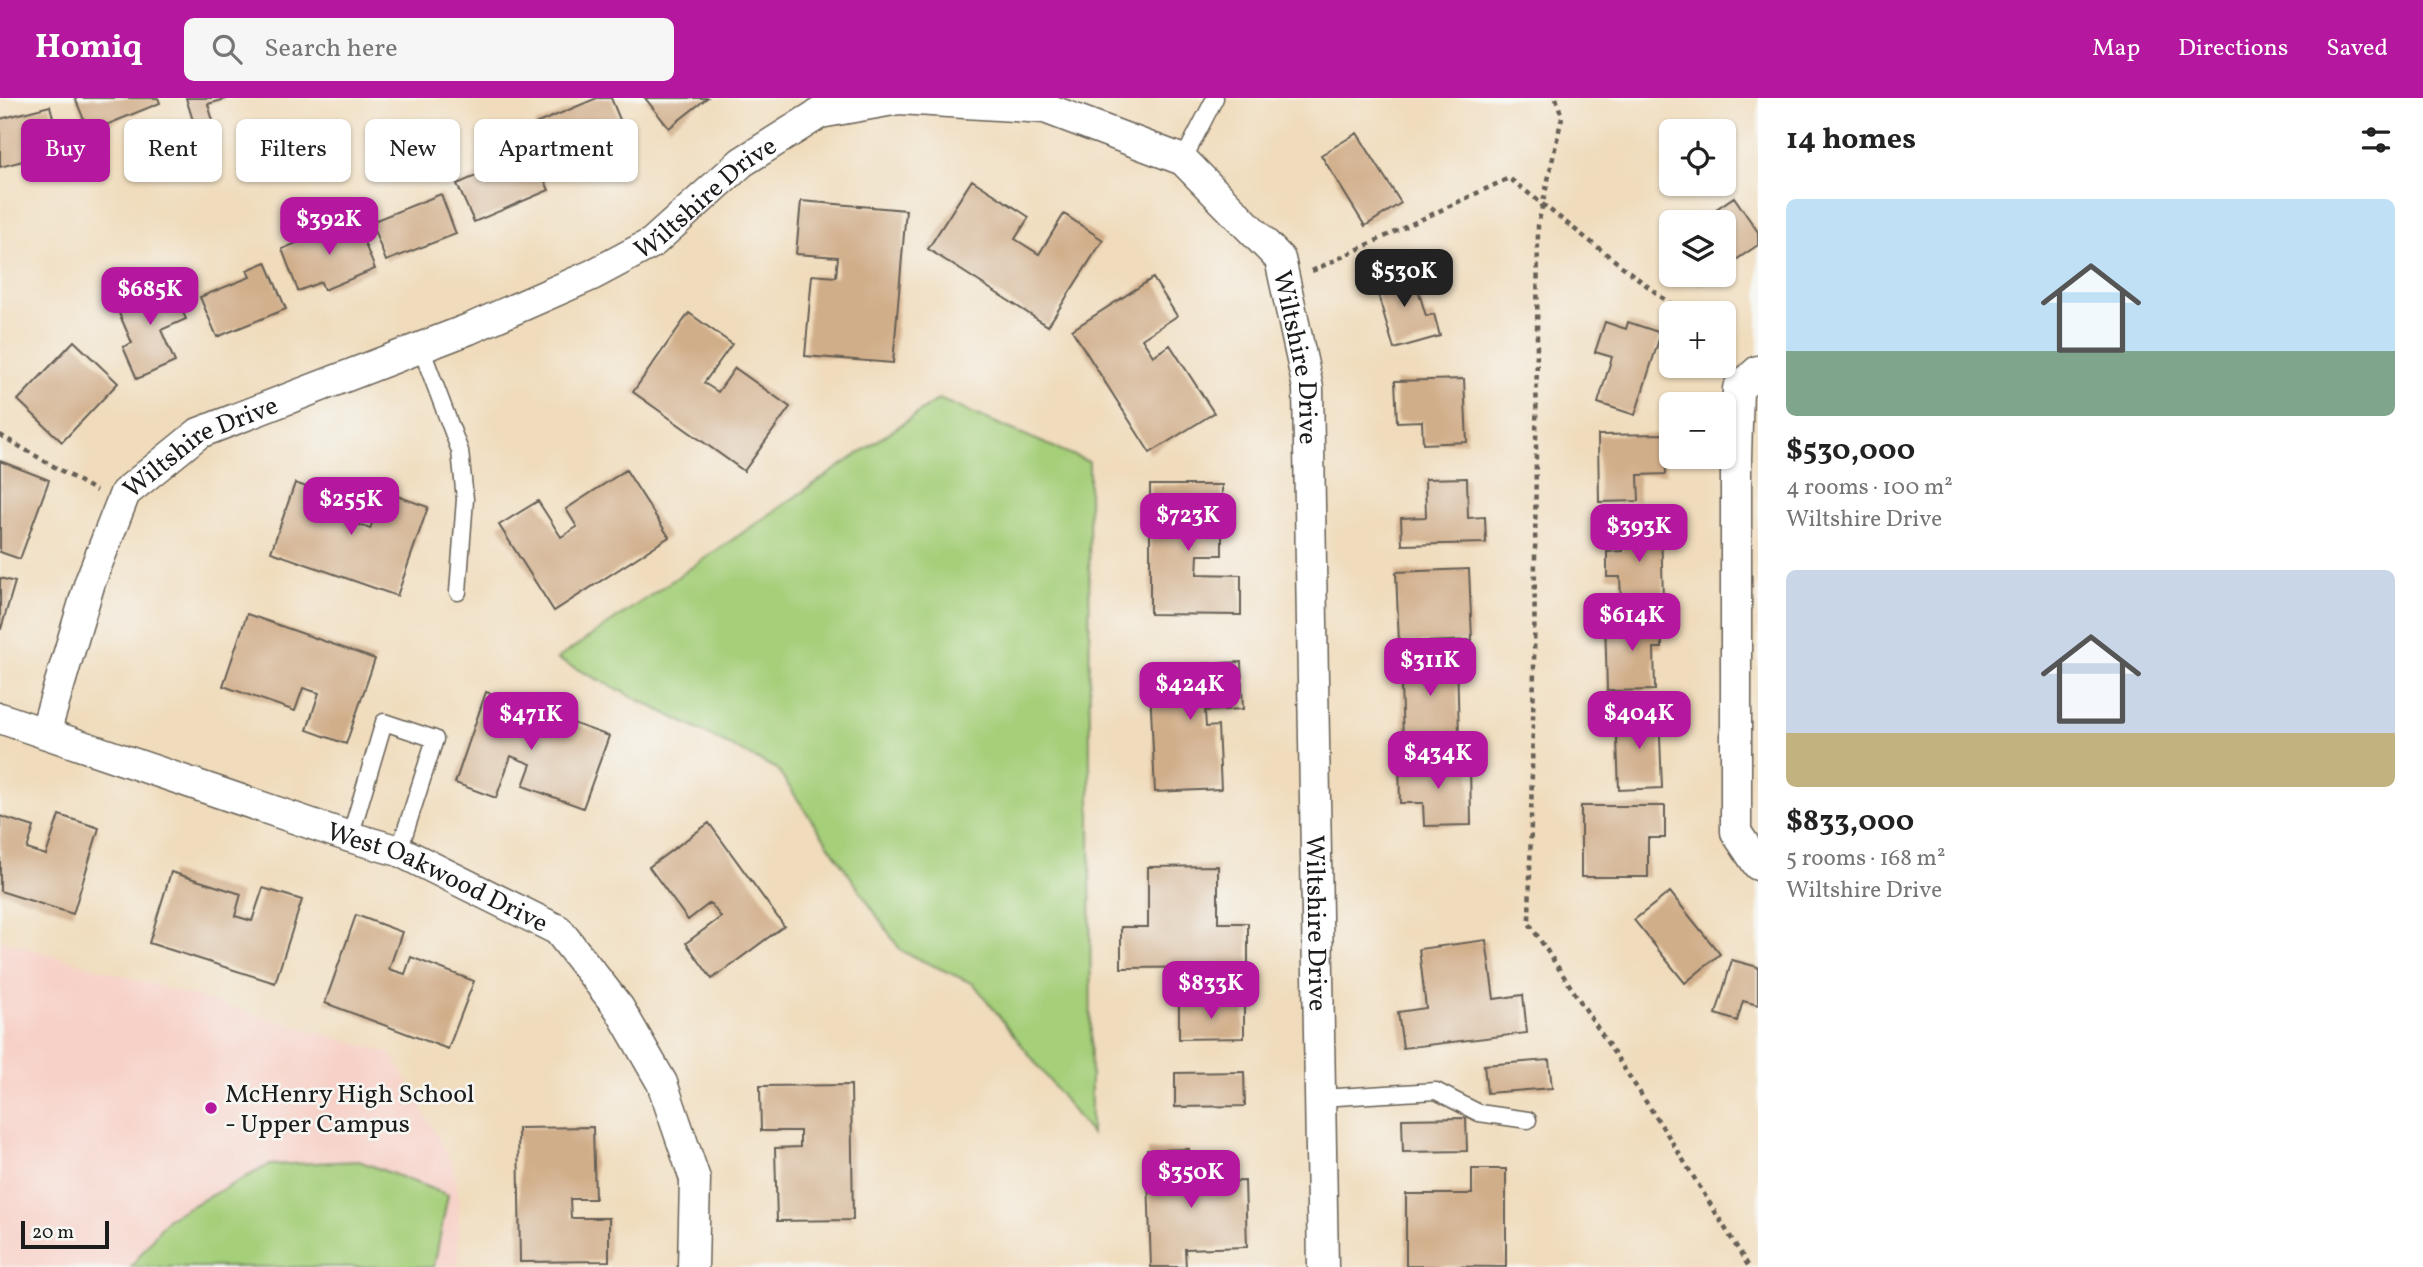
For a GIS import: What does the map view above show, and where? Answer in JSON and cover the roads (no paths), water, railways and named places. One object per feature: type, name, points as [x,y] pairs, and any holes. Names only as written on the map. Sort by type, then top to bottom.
[{"type":"street","name":"Wiltshire Drive","points":[[45,733],[90,582],[125,493],[200,433],[469,329],[592,275],[652,243],[742,162],[820,113],[899,99],[1045,108],[1182,160],[1280,259],[1308,388],[1323,1267]]},
{"type":"street","points":[[1758,371],[1738,389],[1735,457],[1736,832],[1758,865]]},
{"type":"street","name":"West Oakwood Drive","points":[[0,718],[350,837],[399,851],[558,930],[619,1008],[663,1083],[695,1179],[694,1267]]},
{"type":"lane","points":[[1182,160],[1215,98]]},
{"type":"lane","points":[[421,348],[460,451],[465,499],[458,592]]},
{"type":"lane","points":[[350,837],[384,722],[435,739],[399,851]]},
{"type":"lane","points":[[1320,1098],[1436,1091],[1479,1113],[1528,1120]]},
{"type":"place","name":"McHenry High School - Upper Campus","points":[[211,1108]]}]
